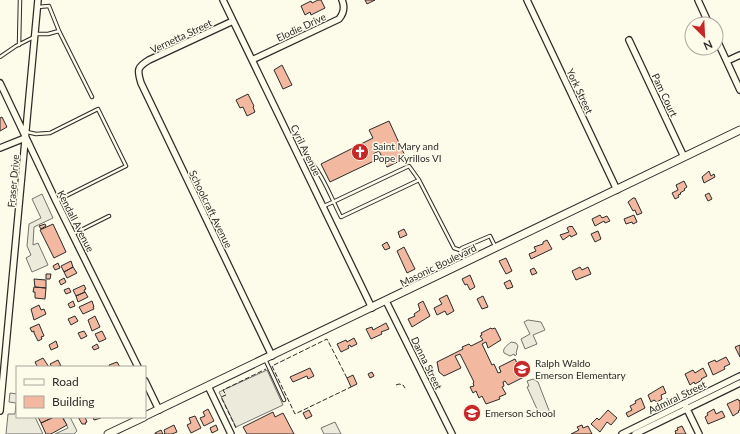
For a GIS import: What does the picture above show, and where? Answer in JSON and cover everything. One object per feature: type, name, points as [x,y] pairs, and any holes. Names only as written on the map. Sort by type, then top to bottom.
[{"type":"street","name":"Fraser Drive","points":[[0,410],[38,0]]},
{"type":"street","name":"Cyril Avenue","points":[[223,0],[372,308]]},
{"type":"street","name":"Elodie Drive","points":[[252,60],[335,21],[343,13],[344,8],[342,0]]},
{"type":"street","name":"York Street","points":[[527,0],[617,190]]},
{"type":"street","points":[[698,0],[706,16]]},
{"type":"street","name":"Vernetta Street","points":[[138,69],[149,60],[233,21]]},
{"type":"street","name":"Pam Court","points":[[629,40],[684,157]]},
{"type":"street","points":[[724,55],[740,90]]},
{"type":"street","points":[[727,61],[740,55]]},
{"type":"street","name":"Schoolcraft Avenue","points":[[138,69],[140,83],[272,356]]},
{"type":"street","name":"Kendall Avenue","points":[[0,83],[56,201],[138,366]]},
{"type":"street","name":"Masonic Boulevard","points":[[146,416],[740,130]]},
{"type":"street","points":[[0,148],[26,135]]},
{"type":"street","name":"Danna Street","points":[[386,301],[452,434]]},
{"type":"street","name":"Admiral Street","points":[[635,434],[740,376]]},
{"type":"street","points":[[146,383],[159,410]]},
{"type":"street","name":"Admiral Street","points":[[622,434],[740,383]]},
{"type":"street","points":[[208,386],[231,434]]},
{"type":"street","points":[[686,406],[699,434]]},
{"type":"street","name":"Masonic Boulevard","points":[[108,434],[142,418]]},
{"type":"lane","points":[[19,45],[20,0]]},
{"type":"lane","points":[[37,7],[49,6],[59,31],[92,97]]},
{"type":"lane","points":[[0,57],[35,35],[59,31]]},
{"type":"lane","points":[[26,135],[50,133],[98,109],[126,166],[56,201]]},
{"type":"lane","points":[[300,158],[305,157],[310,160],[316,168],[341,217],[419,180]]},
{"type":"lane","points":[[324,207],[409,166],[419,180],[454,248],[460,250],[490,236],[496,248]]},
{"type":"lane","points":[[73,234],[109,216]]},
{"type":"lane","points":[[460,250],[466,262]]},
{"type":"lane","points":[[265,359],[284,400]]},
{"type":"shaded area","points":[[42,194],[53,218],[34,227],[33,245],[38,243],[48,265],[32,272],[26,258],[31,255],[27,246],[29,224],[41,218],[32,199]]},
{"type":"shaded area","points":[[528,320],[541,322],[545,330],[533,335],[537,344],[525,349],[521,339],[530,334],[524,322]]},
{"type":"shaded area","points":[[511,342],[516,343],[518,346],[517,354],[515,356],[514,354],[510,356],[504,353],[505,348]]},
{"type":"shaded area","points":[[267,370],[283,405],[236,427],[219,392]]},
{"type":"shaded area","points":[[533,379],[538,382],[550,413],[542,417],[527,387],[529,386],[527,381]]},
{"type":"shaded area","points":[[10,393],[16,394],[16,403],[9,402]]},
{"type":"shaded area","points":[[16,403],[16,418],[35,418],[43,434],[6,434],[8,414],[15,414]]},
{"type":"shaded area","points":[[63,418],[70,418],[77,431],[74,434],[55,434],[68,428]]},
{"type":"shaded area","points":[[335,422],[341,434],[324,434],[321,428]]},
{"type":"building","points":[[321,0],[325,8],[311,15],[310,12],[305,15],[301,6],[311,1],[312,3]]},
{"type":"building","points":[[365,0],[375,0],[367,4]]},
{"type":"building","points":[[282,65],[292,85],[283,89],[274,70]]},
{"type":"building","points":[[248,94],[254,106],[255,112],[247,116],[243,107],[240,108],[236,100]]},
{"type":"building","points":[[2,117],[7,127],[0,131],[0,118]]},
{"type":"building","name":"Saint Mary and Pope Kyrillos VI","points":[[389,121],[406,158],[387,167],[379,151],[373,154],[376,160],[330,182],[321,164],[373,138],[369,130]]},
{"type":"building","points":[[709,171],[711,176],[714,174],[715,177],[704,183],[702,177]]},
{"type":"building","points":[[684,181],[687,187],[680,193],[681,194],[678,195],[679,197],[675,199],[672,193],[678,190],[676,185]]},
{"type":"building","points":[[709,193],[712,199],[708,201],[705,195]]},
{"type":"building","points":[[635,198],[642,213],[637,215],[635,210],[633,211],[628,202]]},
{"type":"building","points":[[600,215],[602,218],[607,216],[610,221],[605,223],[604,221],[595,226],[592,219]]},
{"type":"building","points":[[634,215],[637,222],[633,224],[632,222],[626,224],[624,219]]},
{"type":"building","points":[[45,224],[46,226],[41,229],[39,226]]},
{"type":"building","points":[[53,224],[66,252],[54,258],[40,230]]},
{"type":"building","points":[[572,226],[577,234],[571,237],[570,235],[563,240],[560,235],[569,232],[567,228]]},
{"type":"building","points":[[404,229],[407,235],[400,238],[398,232]]},
{"type":"building","points":[[598,231],[601,239],[595,242],[591,234]]},
{"type":"building","points":[[547,240],[552,249],[531,259],[529,254],[536,251],[534,247],[543,244],[543,242]]},
{"type":"building","points":[[387,242],[390,248],[385,250],[382,245]]},
{"type":"building","points":[[404,247],[415,269],[407,273],[397,251]]},
{"type":"building","points":[[506,258],[512,271],[506,274],[499,261]]},
{"type":"building","points":[[71,261],[73,267],[64,272],[61,266]]},
{"type":"building","points":[[58,263],[60,268],[55,270],[53,266]]},
{"type":"building","points":[[73,267],[77,273],[67,278],[64,272]]},
{"type":"building","points":[[580,267],[582,270],[588,267],[591,274],[576,280],[572,271]]},
{"type":"building","points":[[534,268],[537,273],[532,275],[530,270]]},
{"type":"building","points":[[46,274],[51,274],[50,279],[46,279]]},
{"type":"building","points":[[470,275],[475,287],[470,290],[462,279]]},
{"type":"building","points":[[64,278],[66,282],[61,285],[59,281]]},
{"type":"building","points":[[34,279],[46,280],[46,288],[35,287]]},
{"type":"building","points":[[510,280],[513,287],[507,289],[504,283]]},
{"type":"building","points":[[84,285],[86,289],[84,290],[85,292],[76,296],[73,290]]},
{"type":"building","points":[[34,287],[46,288],[45,299],[35,298],[35,292],[33,292]]},
{"type":"building","points":[[69,288],[71,292],[66,294],[64,290]]},
{"type":"building","points":[[85,292],[88,297],[78,302],[76,296]]},
{"type":"building","points":[[447,295],[454,311],[447,315],[445,311],[437,315],[434,308],[442,304],[439,299]]},
{"type":"building","points":[[483,296],[488,307],[482,309],[477,299]]},
{"type":"building","points":[[73,301],[75,306],[70,308],[68,304]]},
{"type":"building","points":[[92,301],[94,309],[83,314],[79,307]]},
{"type":"building","points":[[423,301],[430,316],[412,327],[408,319],[415,316],[414,314],[420,310],[418,304]]},
{"type":"building","points":[[39,305],[41,310],[44,309],[46,314],[34,320],[31,309]]},
{"type":"building","points":[[75,316],[78,321],[71,325],[68,319]]},
{"type":"building","points":[[95,316],[100,327],[92,331],[88,320]]},
{"type":"building","points":[[386,323],[389,329],[381,332],[382,334],[371,339],[366,329],[372,327],[373,330]]},
{"type":"building","points":[[39,324],[44,336],[38,341],[34,331],[32,332],[30,328]]},
{"type":"building","name":"Ralph Waldo Emerson Elementary","points":[[491,328],[495,328],[501,340],[488,348],[486,342],[482,344],[492,365],[494,364],[498,373],[501,372],[499,367],[515,359],[524,377],[508,385],[505,381],[503,382],[504,386],[502,387],[506,394],[499,397],[500,399],[486,404],[482,396],[479,398],[476,391],[473,393],[470,387],[474,386],[474,382],[460,354],[455,356],[461,368],[444,376],[439,372],[437,362],[463,349],[462,347],[469,344],[471,346],[483,340],[480,336],[482,335],[481,333]]},
{"type":"building","points":[[84,331],[87,336],[81,339],[78,333]]},
{"type":"building","points":[[102,331],[106,339],[99,342],[95,334]]},
{"type":"building","points":[[354,338],[357,344],[351,347],[350,345],[348,346],[349,348],[341,352],[337,344],[346,340],[347,342]]},
{"type":"building","points":[[56,341],[58,347],[51,350],[49,345]]},
{"type":"building","points":[[97,344],[99,348],[94,350],[92,347]]},
{"type":"building","points":[[740,345],[740,357],[735,347]]},
{"type":"building","points":[[726,357],[730,364],[724,367],[725,369],[713,375],[708,363],[715,360],[716,362]]},
{"type":"building","points":[[43,358],[48,366],[37,366],[35,362]]},
{"type":"building","points":[[58,360],[61,366],[51,366],[50,364]]},
{"type":"building","points":[[117,362],[119,366],[110,366]]},
{"type":"building","points":[[310,368],[314,376],[308,379],[307,376],[293,382],[290,377]]},
{"type":"building","points":[[703,368],[707,376],[695,384],[694,382],[690,385],[685,374],[693,370],[695,373]]},
{"type":"building","points":[[372,372],[374,376],[370,378],[368,374]]},
{"type":"building","points":[[353,375],[357,384],[351,387],[347,378]]},
{"type":"building","points":[[663,386],[666,393],[661,395],[662,399],[657,402],[654,400],[651,402],[648,395]]},
{"type":"building","points":[[641,398],[645,408],[628,417],[626,413],[632,410],[630,406]]},
{"type":"building","points":[[738,399],[739,401],[740,400],[740,410],[733,416],[727,404]]},
{"type":"building","points":[[208,409],[214,421],[204,426],[200,418],[205,416],[203,412]]},
{"type":"building","points":[[714,409],[716,414],[722,411],[725,417],[708,424],[705,417],[708,415],[707,413]]},
{"type":"building","points":[[309,410],[312,416],[306,419],[303,413]]},
{"type":"building","points":[[608,410],[617,418],[611,425],[607,422],[600,432],[591,424],[597,418],[599,420]]},
{"type":"building","points":[[273,412],[275,417],[283,413],[294,434],[247,434],[243,427]]},
{"type":"building","points":[[195,416],[201,428],[191,433],[187,425],[191,423],[189,418]]},
{"type":"building","points":[[38,418],[52,418],[41,423]]},
{"type":"building","points":[[52,418],[63,418],[67,425],[51,434],[46,434],[41,423]]},
{"type":"building","points":[[79,418],[85,418],[86,424],[82,424]]},
{"type":"building","points":[[174,425],[177,432],[172,434],[164,434],[164,430]]},
{"type":"building","points":[[216,425],[218,430],[212,433],[210,428]]},
{"type":"building","points":[[582,425],[583,428],[588,426],[592,434],[571,434],[579,430],[577,427]]},
{"type":"building","points":[[682,426],[686,434],[675,434],[675,431],[678,430],[677,428]]},
{"type":"building","points":[[161,430],[163,434],[155,434],[155,433]]},
{"type":"fence","points":[[347,378],[327,339],[272,366],[295,414],[351,387]]},
{"type":"fence","points":[[236,428],[221,397],[226,395],[223,390],[266,369]]},
{"type":"fence","points":[[396,385],[403,385],[405,388]]},
{"type":"place","name":"Saint Mary and Pope Kyrillos VI","points":[[360,152]]},
{"type":"place","name":"Ralph Waldo Emerson Elementary","points":[[522,369]]},
{"type":"place","name":"Emerson School","points":[[472,413]]}]
